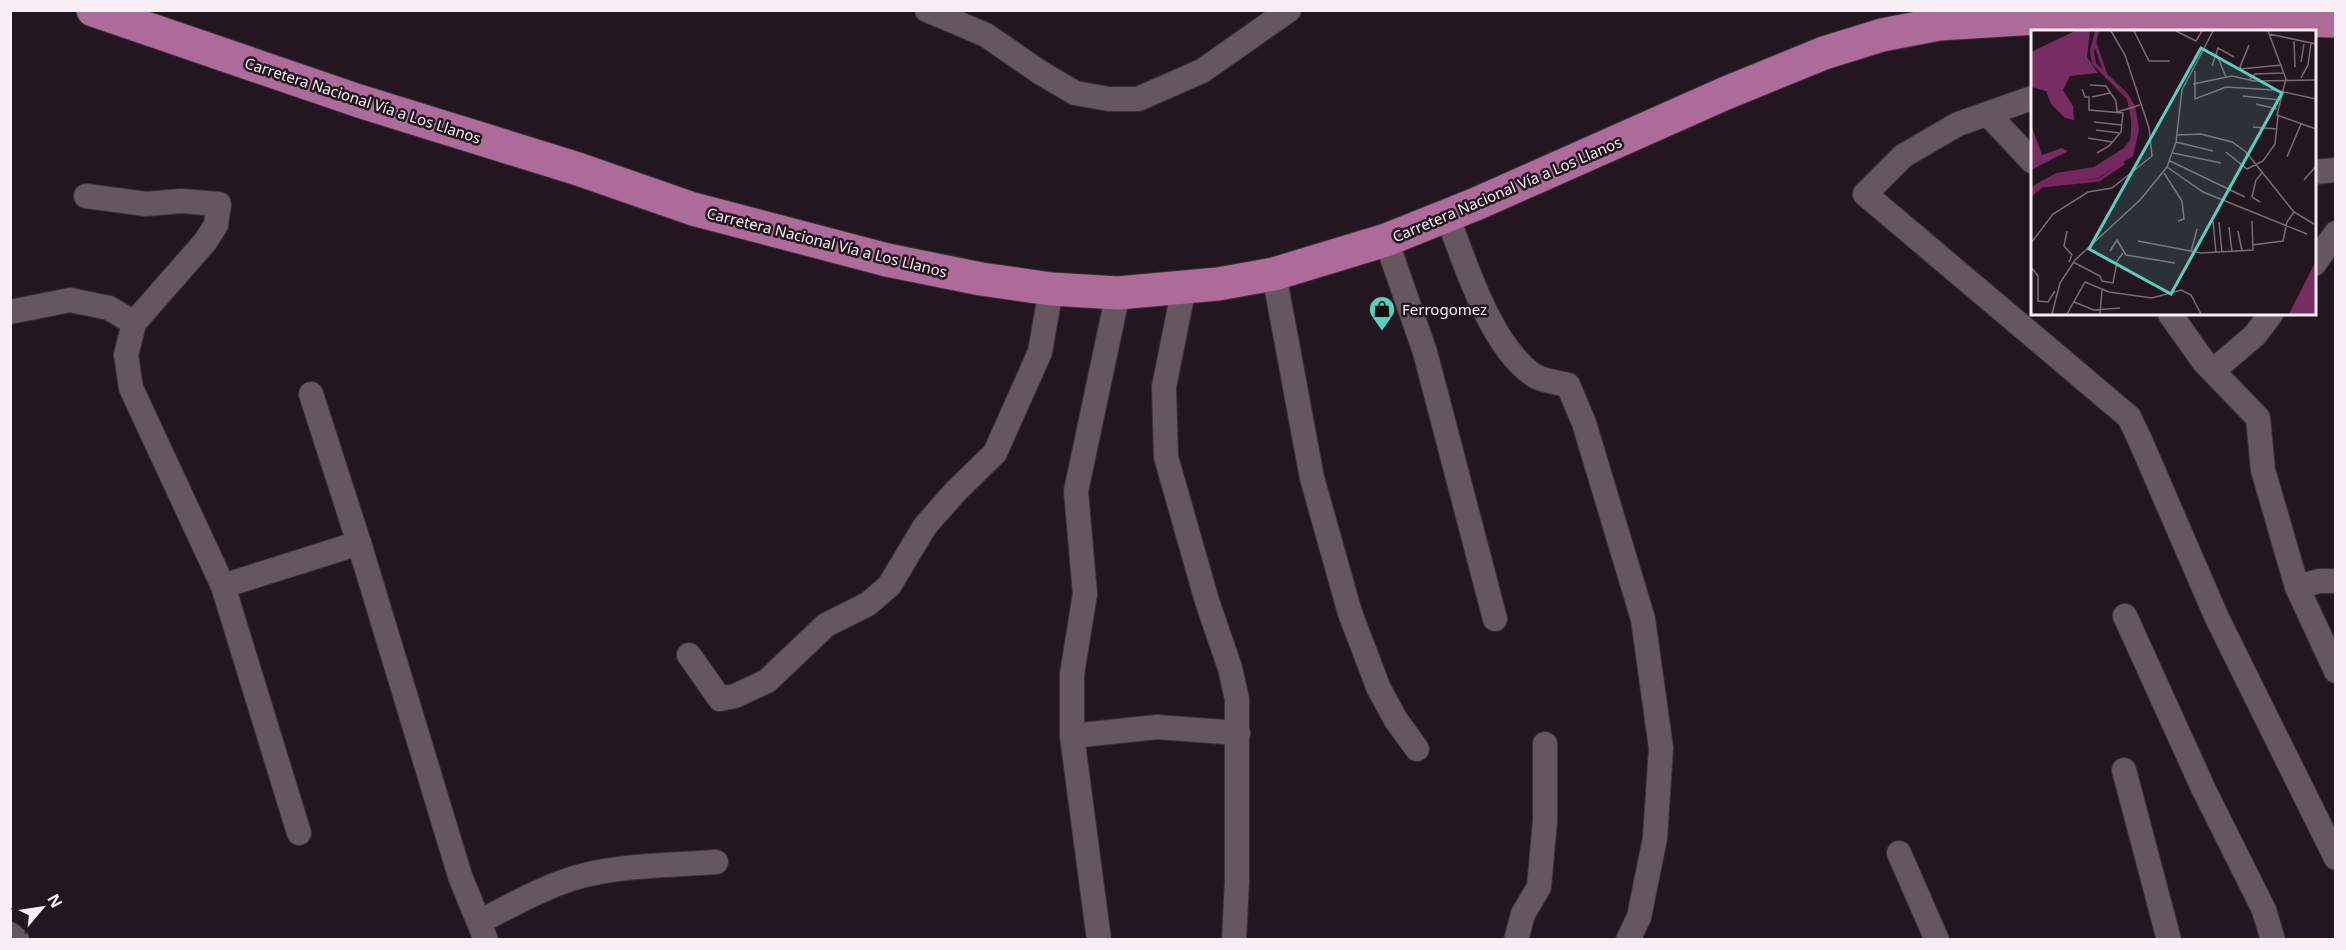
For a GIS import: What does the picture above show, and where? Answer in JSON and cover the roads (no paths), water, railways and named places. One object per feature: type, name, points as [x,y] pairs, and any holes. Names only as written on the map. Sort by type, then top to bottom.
[{"type":"highway","name":"Carretera Nacional Vía a Los Llanos","points":[[93,10],[348,97],[578,169],[693,208],[887,260],[981,279],[1051,289],[1118,293],[1184,287],[1274,274],[1386,240],[1447,216],[1726,93],[1824,53],[1882,34],[1939,24],[2087,15],[2336,21]]},
{"type":"street","points":[[927,10],[986,35],[1075,93],[1109,99],[1138,99],[1202,71],[1290,10]]},
{"type":"street","points":[[2206,30],[2233,19]]},
{"type":"street","points":[[2031,98],[1958,124],[1903,156],[1865,194],[2128,417],[2217,618],[2336,858]]},
{"type":"street","points":[[1988,114],[2031,160]]},
{"type":"street","points":[[2316,172],[2336,170]]},
{"type":"street","points":[[86,196],[146,204],[181,201],[219,204],[216,225],[205,242],[134,323],[126,355],[131,387],[223,586],[299,833]]},
{"type":"street","points":[[1447,216],[1480,302],[1511,353],[1533,375],[1568,385],[1584,423],[1643,619],[1661,748],[1655,838],[1640,917],[1628,939]]},
{"type":"street","points":[[2316,261],[2336,233]]},
{"type":"street","points":[[1386,240],[1425,352],[1495,619]]},
{"type":"street","points":[[1274,274],[1312,478],[1350,613],[1379,689],[1396,720],[1417,750]]},
{"type":"street","points":[[1184,287],[1164,387],[1166,458],[1237,699],[1237,881],[1234,939]]},
{"type":"street","points":[[689,654],[720,699],[735,696],[767,681],[826,625],[868,604],[889,586],[925,526],[956,491],[995,453],[1040,352],[1051,289]]},
{"type":"street","points":[[1099,939],[1072,736],[1072,674],[1085,594],[1076,491],[1118,293]]},
{"type":"street","points":[[10,312],[70,300],[109,308],[134,323]]},
{"type":"street","points":[[2171,315],[2213,371],[2258,418],[2263,470],[2297,587],[2336,671]]},
{"type":"street","points":[[2213,371],[2255,335],[2270,315]]},
{"type":"street","points":[[311,394],[359,543],[460,876],[483,931],[533,894],[581,876],[635,867],[716,862]]},
{"type":"street","points":[[223,586],[359,543]]},
{"type":"street","points":[[2297,587],[2319,581],[2336,581]]},
{"type":"street","points":[[2125,616],[2204,790],[2264,910],[2273,939]]},
{"type":"street","points":[[1072,736],[1157,727],[1238,733]]},
{"type":"street","points":[[1516,939],[1523,914],[1539,887],[1545,821],[1545,744]]},
{"type":"street","points":[[2124,770],[2169,939]]},
{"type":"street","points":[[1899,853],[1937,939]]},
{"type":"street","points":[[10,934],[17,939]]},
{"type":"place","name":"Ferrogomez","points":[[1382,332]]}]
